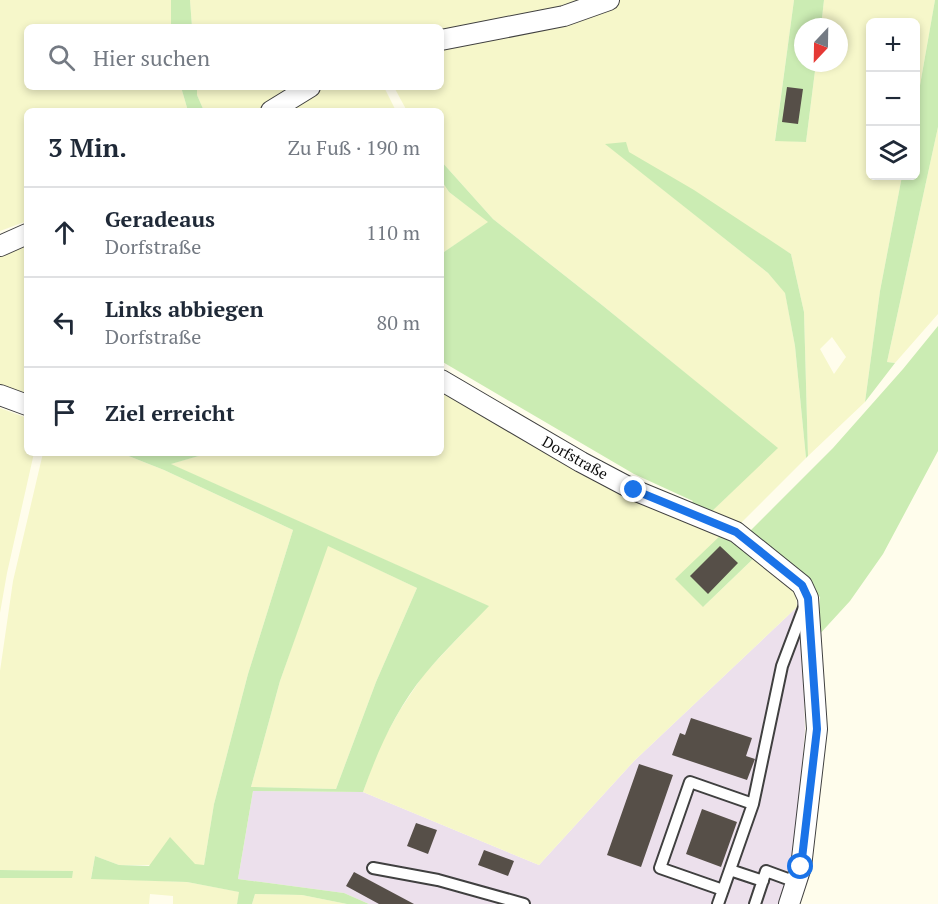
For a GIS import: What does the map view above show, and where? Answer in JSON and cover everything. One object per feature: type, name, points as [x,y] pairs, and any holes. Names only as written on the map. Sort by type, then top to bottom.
[{"type":"street","points":[[444,39],[564,16],[609,0]]},
{"type":"street","points":[[276,108],[305,90]]},
{"type":"street","points":[[0,246],[24,235]]},
{"type":"street","name":"Dorfstraße","points":[[444,382],[581,462],[634,490],[736,532],[802,585],[808,598]]},
{"type":"street","points":[[0,395],[24,404]]},
{"type":"street","points":[[789,904],[801,867],[817,729],[808,598]]},
{"type":"lane","points":[[718,904],[753,804],[782,666],[808,598]]},
{"type":"lane","points":[[723,890],[660,868],[690,782],[753,804]]},
{"type":"lane","points":[[373,868],[438,880],[524,904]]},
{"type":"lane","points":[[730,870],[763,881]]},
{"type":"lane","points":[[755,904],[766,871],[796,882]]},
{"type":"shaded area","points":[[797,607],[802,632],[805,730],[794,864],[780,904],[369,904],[344,893],[238,879],[253,791],[363,792],[539,865],[634,761]]},
{"type":"green space","points":[[0,0],[171,0],[171,24],[24,24],[24,90],[182,90],[187,108],[24,108],[24,222],[0,231]]},
{"type":"green space","points":[[171,0],[190,0],[192,24],[171,24]]},
{"type":"green space","points":[[190,0],[599,0],[444,36],[444,24],[192,24]]},
{"type":"green space","points":[[617,0],[794,0],[775,140],[806,142],[815,72],[848,72],[848,18],[822,18],[824,0],[935,0],[920,85],[920,18],[866,18],[866,180],[901,180],[880,291],[865,402],[808,456],[804,312],[791,254],[606,144],[768,273],[785,292],[795,346],[806,458],[737,527],[708,515],[777,448],[493,219],[444,164],[444,108],[405,108],[396,90],[444,90],[444,44]],"holes":[[[832,337],[846,357],[834,374],[820,349]]]},
{"type":"green space","points":[[794,0],[824,0],[822,18],[794,18],[794,72],[815,72],[806,142],[775,141]]},
{"type":"green space","points":[[935,0],[938,0],[938,127],[887,362],[895,363],[865,402],[880,291],[901,180],[920,180],[920,85]]},
{"type":"green space","points":[[182,90],[197,90],[203,108],[187,108]]},
{"type":"green space","points":[[197,90],[299,90],[269,108],[203,108]]},
{"type":"green space","points":[[314,90],[386,90],[394,108],[285,108]]},
{"type":"green space","points":[[938,127],[938,314],[895,363],[887,362]]},
{"type":"green space","points":[[626,142],[629,152],[694,190],[791,254],[804,312],[808,456],[806,458],[795,346],[785,293],[768,273],[605,144]]},
{"type":"green space","points":[[444,164],[493,219],[778,448],[708,515],[687,507],[693,501],[634,474],[444,363],[444,252],[488,222],[449,192],[444,184]]},
{"type":"green space","points":[[444,184],[449,192],[489,222],[444,252]]},
{"type":"green space","points":[[24,240],[24,398],[0,389],[0,251]]},
{"type":"green space","points":[[938,326],[938,451],[883,554],[850,601],[817,637],[820,597],[749,532],[833,448]]},
{"type":"green space","points":[[444,392],[722,534],[703,607],[756,556],[775,570],[796,594],[797,607],[634,761],[539,865],[363,792],[378,749],[424,674],[488,606],[170,464],[198,456],[444,456]]},
{"type":"green space","points":[[0,408],[24,417],[24,456],[33,456],[0,613]]},
{"type":"green space","points":[[42,456],[129,456],[293,530],[248,674],[214,804],[204,865],[119,865],[95,856],[91,878],[187,882],[240,892],[237,904],[173,904],[173,896],[150,894],[149,904],[0,904],[0,878],[26,878],[72,871],[0,870],[0,671],[13,581]]},
{"type":"green space","points":[[129,456],[199,456],[171,464],[489,606],[433,665],[405,701],[382,745],[363,792],[253,791],[238,879],[344,893],[369,904],[347,904],[302,895],[255,894],[252,904],[237,904],[239,892],[187,882],[91,879],[95,856],[119,865],[149,866],[170,837],[195,864],[204,865],[214,804],[248,674],[293,530]],"holes":[[[328,546],[417,588],[376,682],[336,789],[251,787],[280,681]]]},
{"type":"green space","points":[[722,534],[756,556],[703,607],[675,579]]},
{"type":"green space","points":[[327,545],[417,588],[376,682],[336,789],[251,787],[280,681]]},
{"type":"green space","points":[[0,870],[73,871],[72,878],[0,878]]},
{"type":"green space","points":[[255,894],[302,895],[347,904],[252,904]]},
{"type":"building","points":[[787,87],[803,89],[798,124],[782,122]]},
{"type":"building","points":[[720,546],[738,563],[708,594],[690,576]]},
{"type":"building","points":[[691,718],[752,738],[746,756],[755,759],[747,780],[672,755],[680,733],[685,735]]},
{"type":"building","points":[[639,764],[673,775],[641,867],[607,855]]},
{"type":"building","points":[[702,809],[737,822],[721,867],[686,854]]},
{"type":"building","points":[[416,823],[437,830],[428,854],[407,846]]},
{"type":"building","points":[[484,850],[514,861],[508,876],[478,865]]},
{"type":"building","points":[[354,872],[414,904],[379,904],[346,886]]},
{"type":"route","points":[[634,490],[736,532],[802,585],[808,598],[817,729],[801,867]]}]
